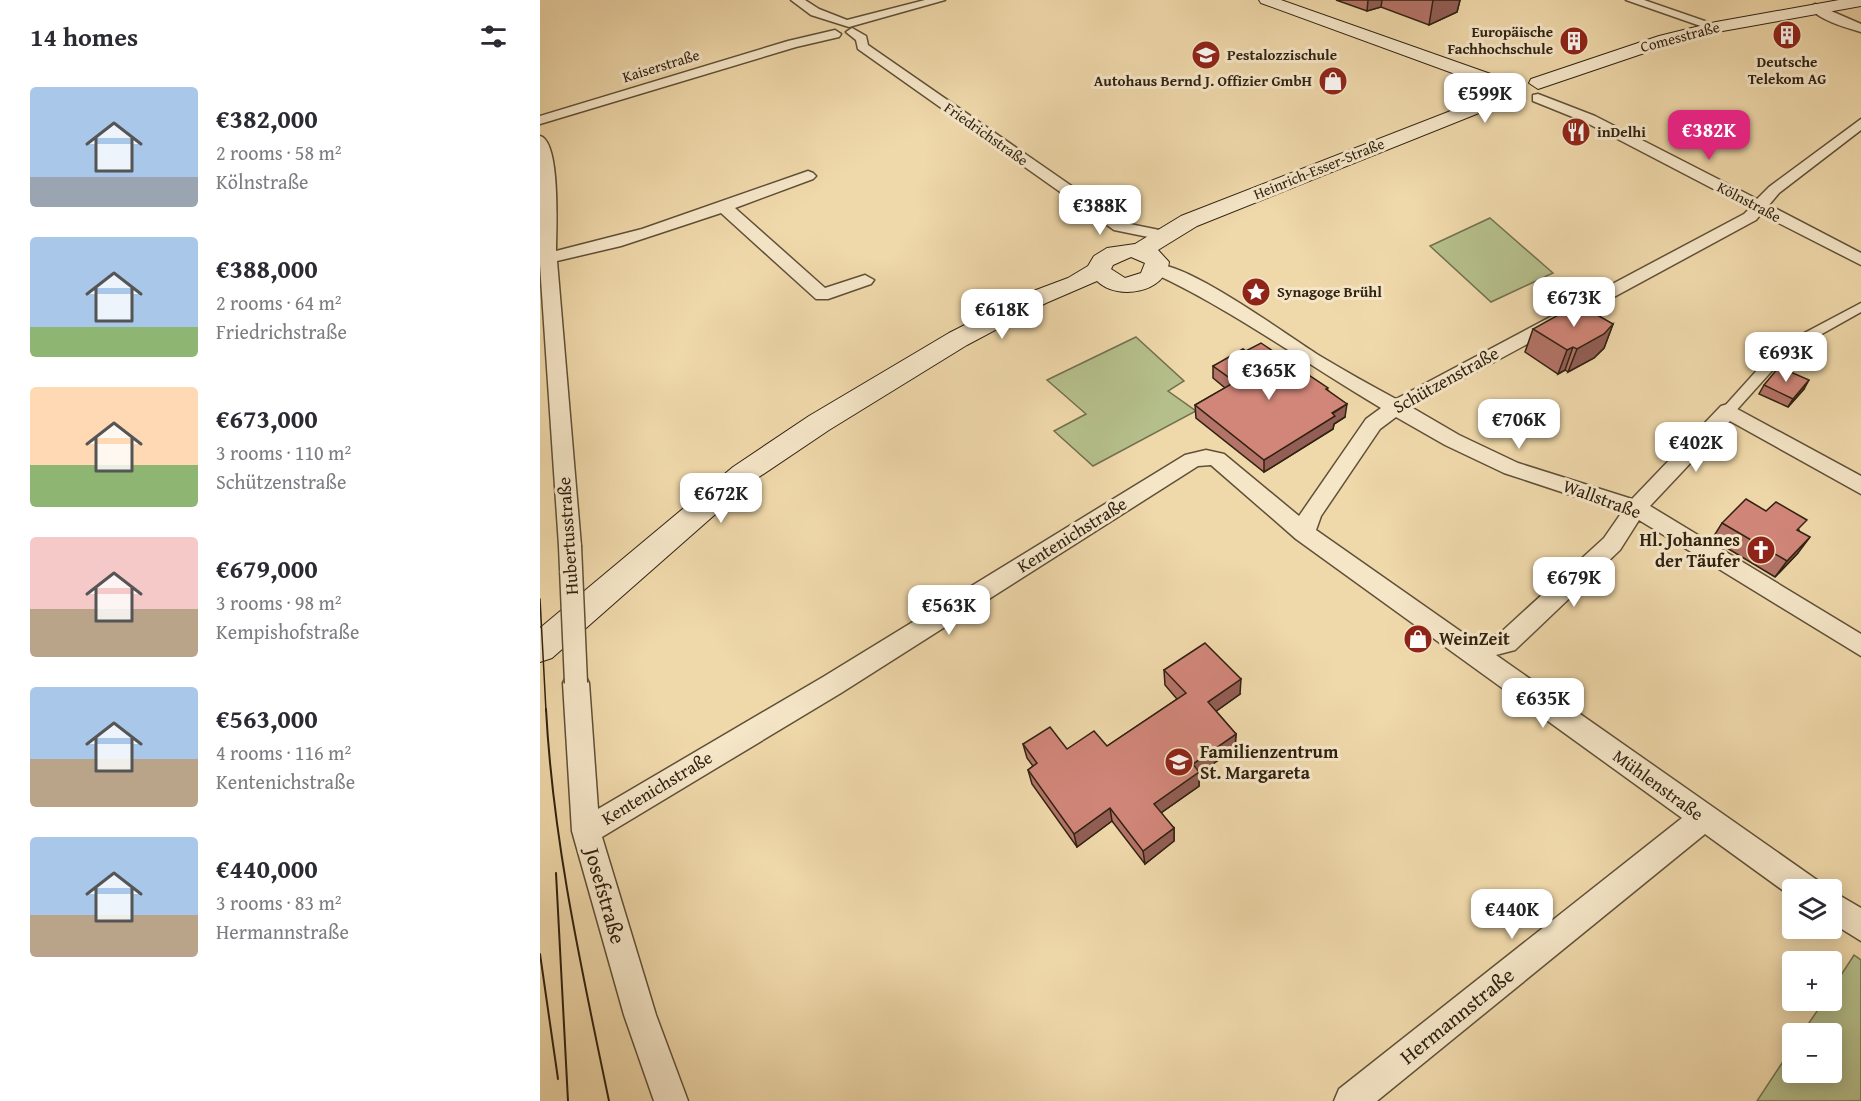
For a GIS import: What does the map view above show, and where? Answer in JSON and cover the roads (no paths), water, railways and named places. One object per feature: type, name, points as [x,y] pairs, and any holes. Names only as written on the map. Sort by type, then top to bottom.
[{"type":"main road","points":[[1267,0],[1525,101],[1528,84]]},
{"type":"main road","name":"Comesstraße","points":[[1528,84],[1665,40],[1716,27],[1819,5],[1861,1]]},
{"type":"main road","name":"Heinrich-Esser-Straße","points":[[1140,251],[1163,235],[1240,200],[1499,89],[1528,84]]},
{"type":"main road","points":[[540,648],[743,474],[819,423],[958,339],[1037,298],[1077,283],[1100,270],[1102,261],[1110,255],[1124,250],[1140,251],[1152,255],[1158,261],[1159,269],[1149,280],[1130,284],[1111,282],[1100,270]]},
{"type":"street","points":[[797,0],[815,12],[851,27],[939,0]]},
{"type":"street","points":[[1632,0],[1716,27]]},
{"type":"street","points":[[1819,5],[1830,17],[1861,28]]},
{"type":"street","points":[[815,12],[831,31]]},
{"type":"street","name":"Kaiserstraße","points":[[540,120],[831,31],[851,27]]},
{"type":"street","name":"Friedrichstraße","points":[[851,27],[862,39],[862,46],[1120,227],[1163,235]]},
{"type":"street","name":"Kölnstraße","points":[[1528,84],[1590,119],[1861,260]]},
{"type":"street","name":"Schützenstraße","points":[[1304,533],[1311,514],[1373,424],[1396,406],[1750,217],[1774,190],[1861,123]]},
{"type":"street","name":"Hubertusstraße","points":[[540,140],[547,157],[548,258],[570,546],[576,683]]},
{"type":"street","points":[[548,258],[607,246],[808,176]]},
{"type":"street","points":[[724,207],[822,295],[865,280]]},
{"type":"street","name":"Wallstraße","points":[[1159,269],[1211,292],[1315,361],[1452,440],[1511,468],[1636,508],[1861,646]]},
{"type":"street","points":[[1472,650],[1506,643],[1612,544],[1636,508],[1783,350],[1861,307]]},
{"type":"street","points":[[1728,411],[1861,486]]},
{"type":"street","name":"Kentenichstraße","points":[[586,831],[832,685],[1192,460],[1206,457],[1217,459],[1304,533]]},
{"type":"street","name":"Mühlenstraße","points":[[1304,533],[1792,879]]},
{"type":"street","name":"Josefstraße","points":[[576,683],[586,831],[640,1015],[670,1101]]},
{"type":"street","name":"Hermannstraße","points":[[1351,1101],[1703,818]]},
{"type":"street","points":[[1842,913],[1861,926]]},
{"type":"tram line","points":[[540,599],[546,711]]},
{"type":"tram line","points":[[546,709],[562,857],[579,955],[609,1101]]},
{"type":"tram line","points":[[556,873],[568,1101]]},
{"type":"tram line","points":[[540,954],[558,1079]]},
{"type":"place","name":"Deutsche Telekom AG","points":[[1787,35]]},
{"type":"place","name":"Europäische Fachhochschule","points":[[1574,41]]},
{"type":"place","name":"Pestalozzischule","points":[[1206,55]]},
{"type":"place","name":"Autohaus Bernd J. Offizier GmbH","points":[[1333,81]]},
{"type":"place","name":"inDelhi","points":[[1576,132]]},
{"type":"place","name":"Synagoge Brühl","points":[[1256,292]]},
{"type":"place","name":"Hl. Johannes der Täufer","points":[[1761,550]]},
{"type":"place","name":"WeinZeit","points":[[1418,639]]},
{"type":"place","name":"Familienzentrum St. Margareta","points":[[1179,762]]}]
